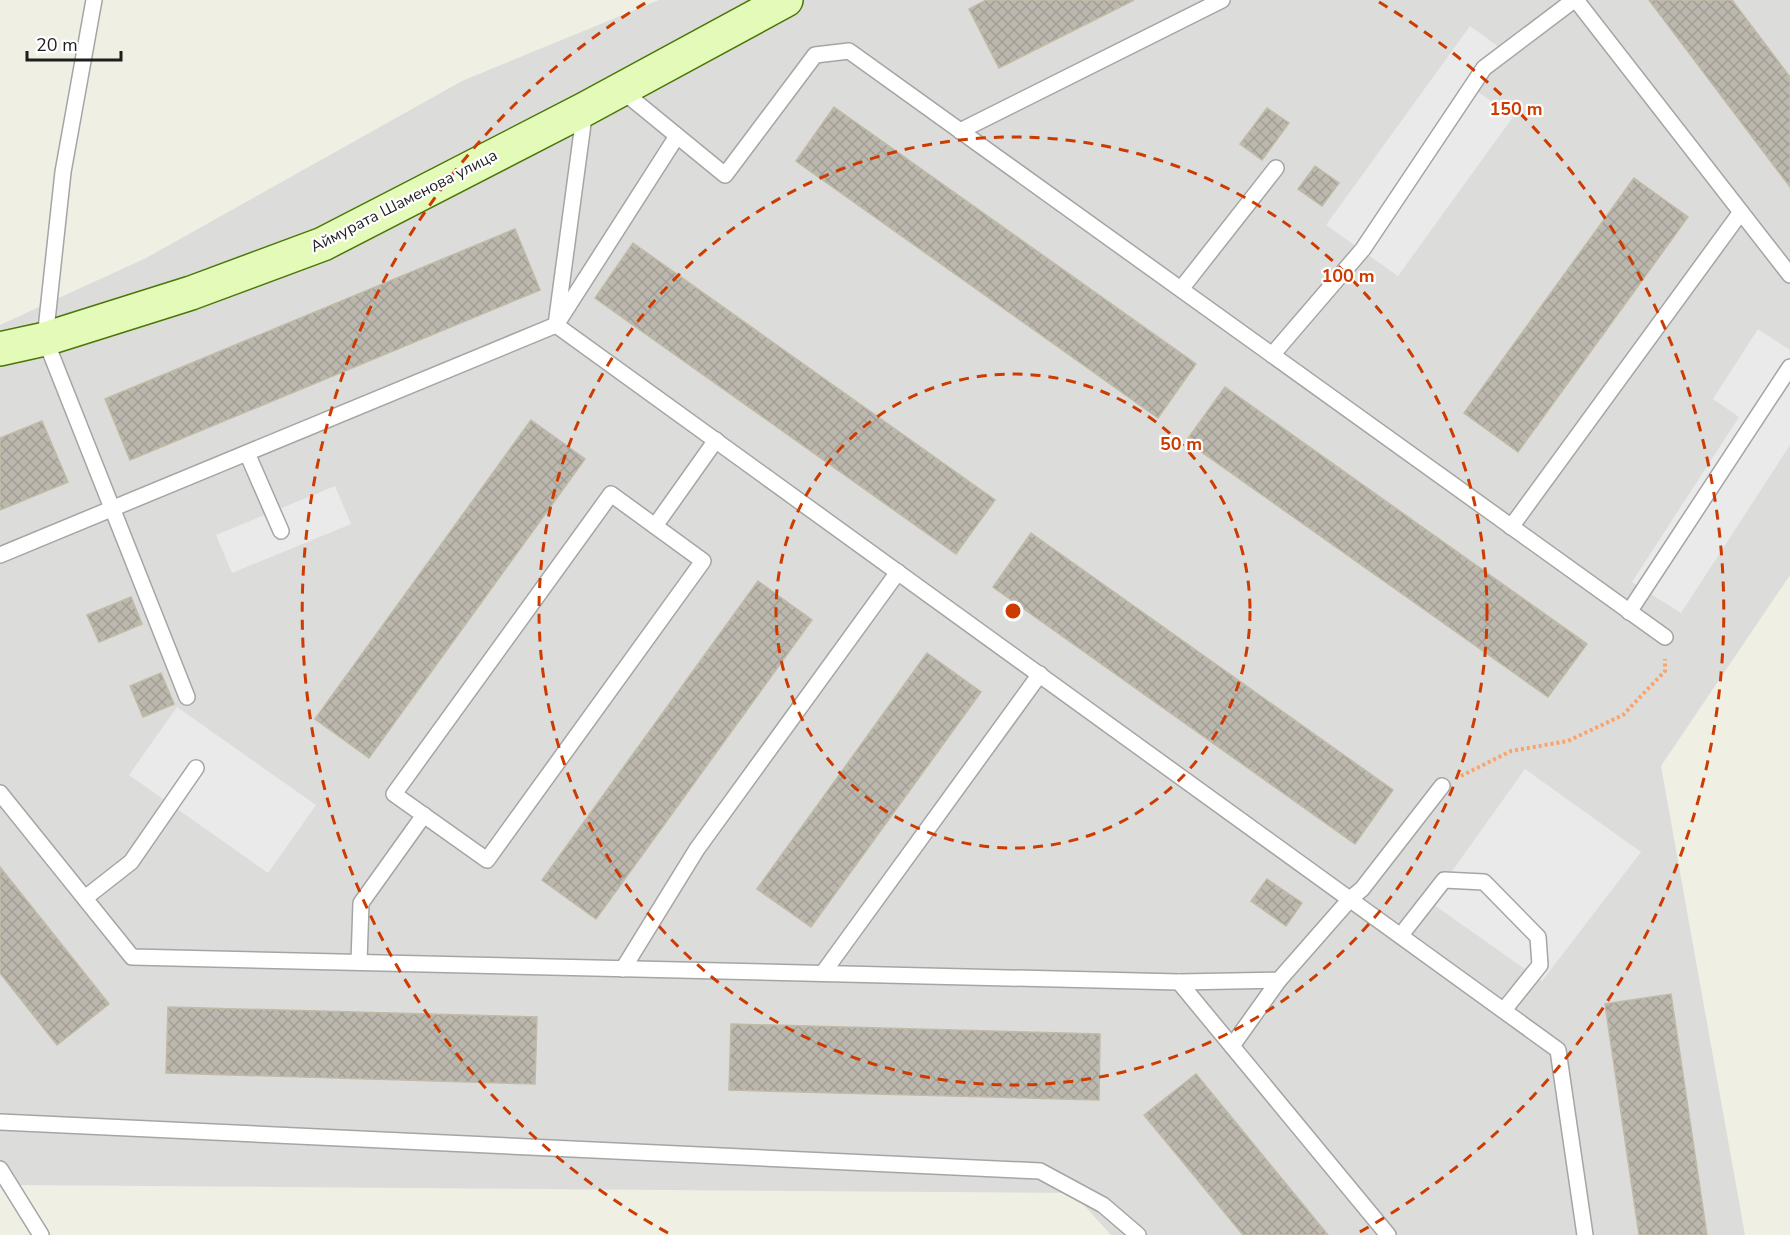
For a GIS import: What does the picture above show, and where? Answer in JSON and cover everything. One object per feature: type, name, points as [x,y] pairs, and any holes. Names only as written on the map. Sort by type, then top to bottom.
[{"type":"street","name":"Аймурата Шаменова улица","points":[[0,349],[45,339],[191,293],[323,244],[585,109],[786,0]]},
{"type":"lane","points":[[94,0],[63,172],[45,339],[110,509],[186,697]]},
{"type":"lane","points":[[960,131],[1222,0]]},
{"type":"lane","points":[[1272,355],[1363,249],[1484,68],[1575,0],[1790,275]]},
{"type":"lane","points":[[620,89],[725,175],[814,56],[849,51],[1665,638]]},
{"type":"lane","points":[[556,325],[585,109]]},
{"type":"lane","points":[[0,555],[556,325],[677,135]]},
{"type":"lane","points":[[1181,289],[1276,168]]},
{"type":"lane","points":[[1511,527],[1741,212]]},
{"type":"lane","points":[[556,325],[1401,934],[1558,1050],[1585,1235]]},
{"type":"lane","points":[[1629,612],[1790,367]]},
{"type":"lane","points":[[655,526],[716,440]]},
{"type":"lane","points":[[247,453],[281,531]]},
{"type":"lane","points":[[611,494],[655,526],[703,561],[487,860],[394,794],[611,494]]},
{"type":"lane","points":[[623,969],[697,849],[898,572]]},
{"type":"lane","points":[[823,974],[1040,674]]},
{"type":"lane","points":[[85,898],[131,862],[195,768]]},
{"type":"lane","points":[[1232,1046],[1279,980],[1351,898],[1362,889],[1442,786]]},
{"type":"lane","points":[[0,793],[132,957],[1179,982],[1279,980]]},
{"type":"lane","points":[[359,962],[361,903],[424,815]]},
{"type":"lane","points":[[1401,934],[1444,880],[1484,882],[1538,937],[1540,964],[1504,1010]]},
{"type":"lane","points":[[1179,982],[1388,1235]]},
{"type":"lane","points":[[0,1122],[1040,1171],[1103,1205],[1138,1235]]},
{"type":"lane","points":[[0,1169],[41,1235]]},
{"type":"path","points":[[1442,786],[1511,751],[1568,741],[1623,715],[1665,671],[1665,638]]},
{"type":"shaded area","points":[[659,0],[1790,0],[1790,575],[1661,766],[1745,1235],[1111,1235],[1073,1193],[9,1185],[0,1172],[0,325],[146,258],[462,81]]},
{"type":"shaded area","points":[[1470,26],[1506,52],[1477,91],[1513,117],[1398,276],[1326,225]]},
{"type":"shaded area","points":[[1758,329],[1790,350],[1790,445],[1681,613],[1632,582],[1739,417],[1713,399]]},
{"type":"shaded area","points":[[335,486],[351,524],[232,573],[216,535]]},
{"type":"shaded area","points":[[177,707],[316,805],[268,873],[129,775]]},
{"type":"shaded area","points":[[1525,769],[1641,852],[1542,981],[1430,902]]},
{"type":"building","points":[[986,0],[1134,0],[999,68],[969,9]]},
{"type":"building","points":[[1649,0],[1732,0],[1790,77],[1790,187]]},
{"type":"building","points":[[834,107],[1196,364],[1158,418],[796,161]]},
{"type":"building","points":[[1267,108],[1289,123],[1262,160],[1240,144]]},
{"type":"building","points":[[1315,166],[1339,183],[1322,206],[1298,189]]},
{"type":"building","points":[[1634,178],[1688,217],[1518,452],[1464,413]]},
{"type":"building","points":[[515,229],[540,290],[130,460],[105,399]]},
{"type":"building","points":[[633,243],[995,500],[956,554],[595,298]]},
{"type":"building","points":[[1225,387],[1587,644],[1548,697],[1186,441]]},
{"type":"building","points":[[531,420],[585,459],[369,758],[315,719]]},
{"type":"building","points":[[42,421],[68,482],[0,510],[0,438]]},
{"type":"building","points":[[1031,533],[1393,790],[1355,844],[993,587]]},
{"type":"building","points":[[758,581],[812,620],[596,919],[542,880]]},
{"type":"building","points":[[131,597],[142,624],[99,642],[87,615]]},
{"type":"building","points":[[927,653],[981,692],[811,927],[757,889]]},
{"type":"building","points":[[161,673],[174,704],[143,717],[130,686]]},
{"type":"building","points":[[0,867],[109,1004],[57,1045],[0,973]]},
{"type":"building","points":[[1267,879],[1302,903],[1286,926],[1251,901]]},
{"type":"building","points":[[1671,994],[1707,1235],[1639,1235],[1605,1004]]},
{"type":"building","points":[[168,1007],[537,1017],[535,1084],[166,1073]]},
{"type":"building","points":[[731,1024],[1100,1034],[1099,1100],[729,1090]]},
{"type":"building","points":[[1196,1074],[1328,1235],[1243,1235],[1144,1115]]}]
